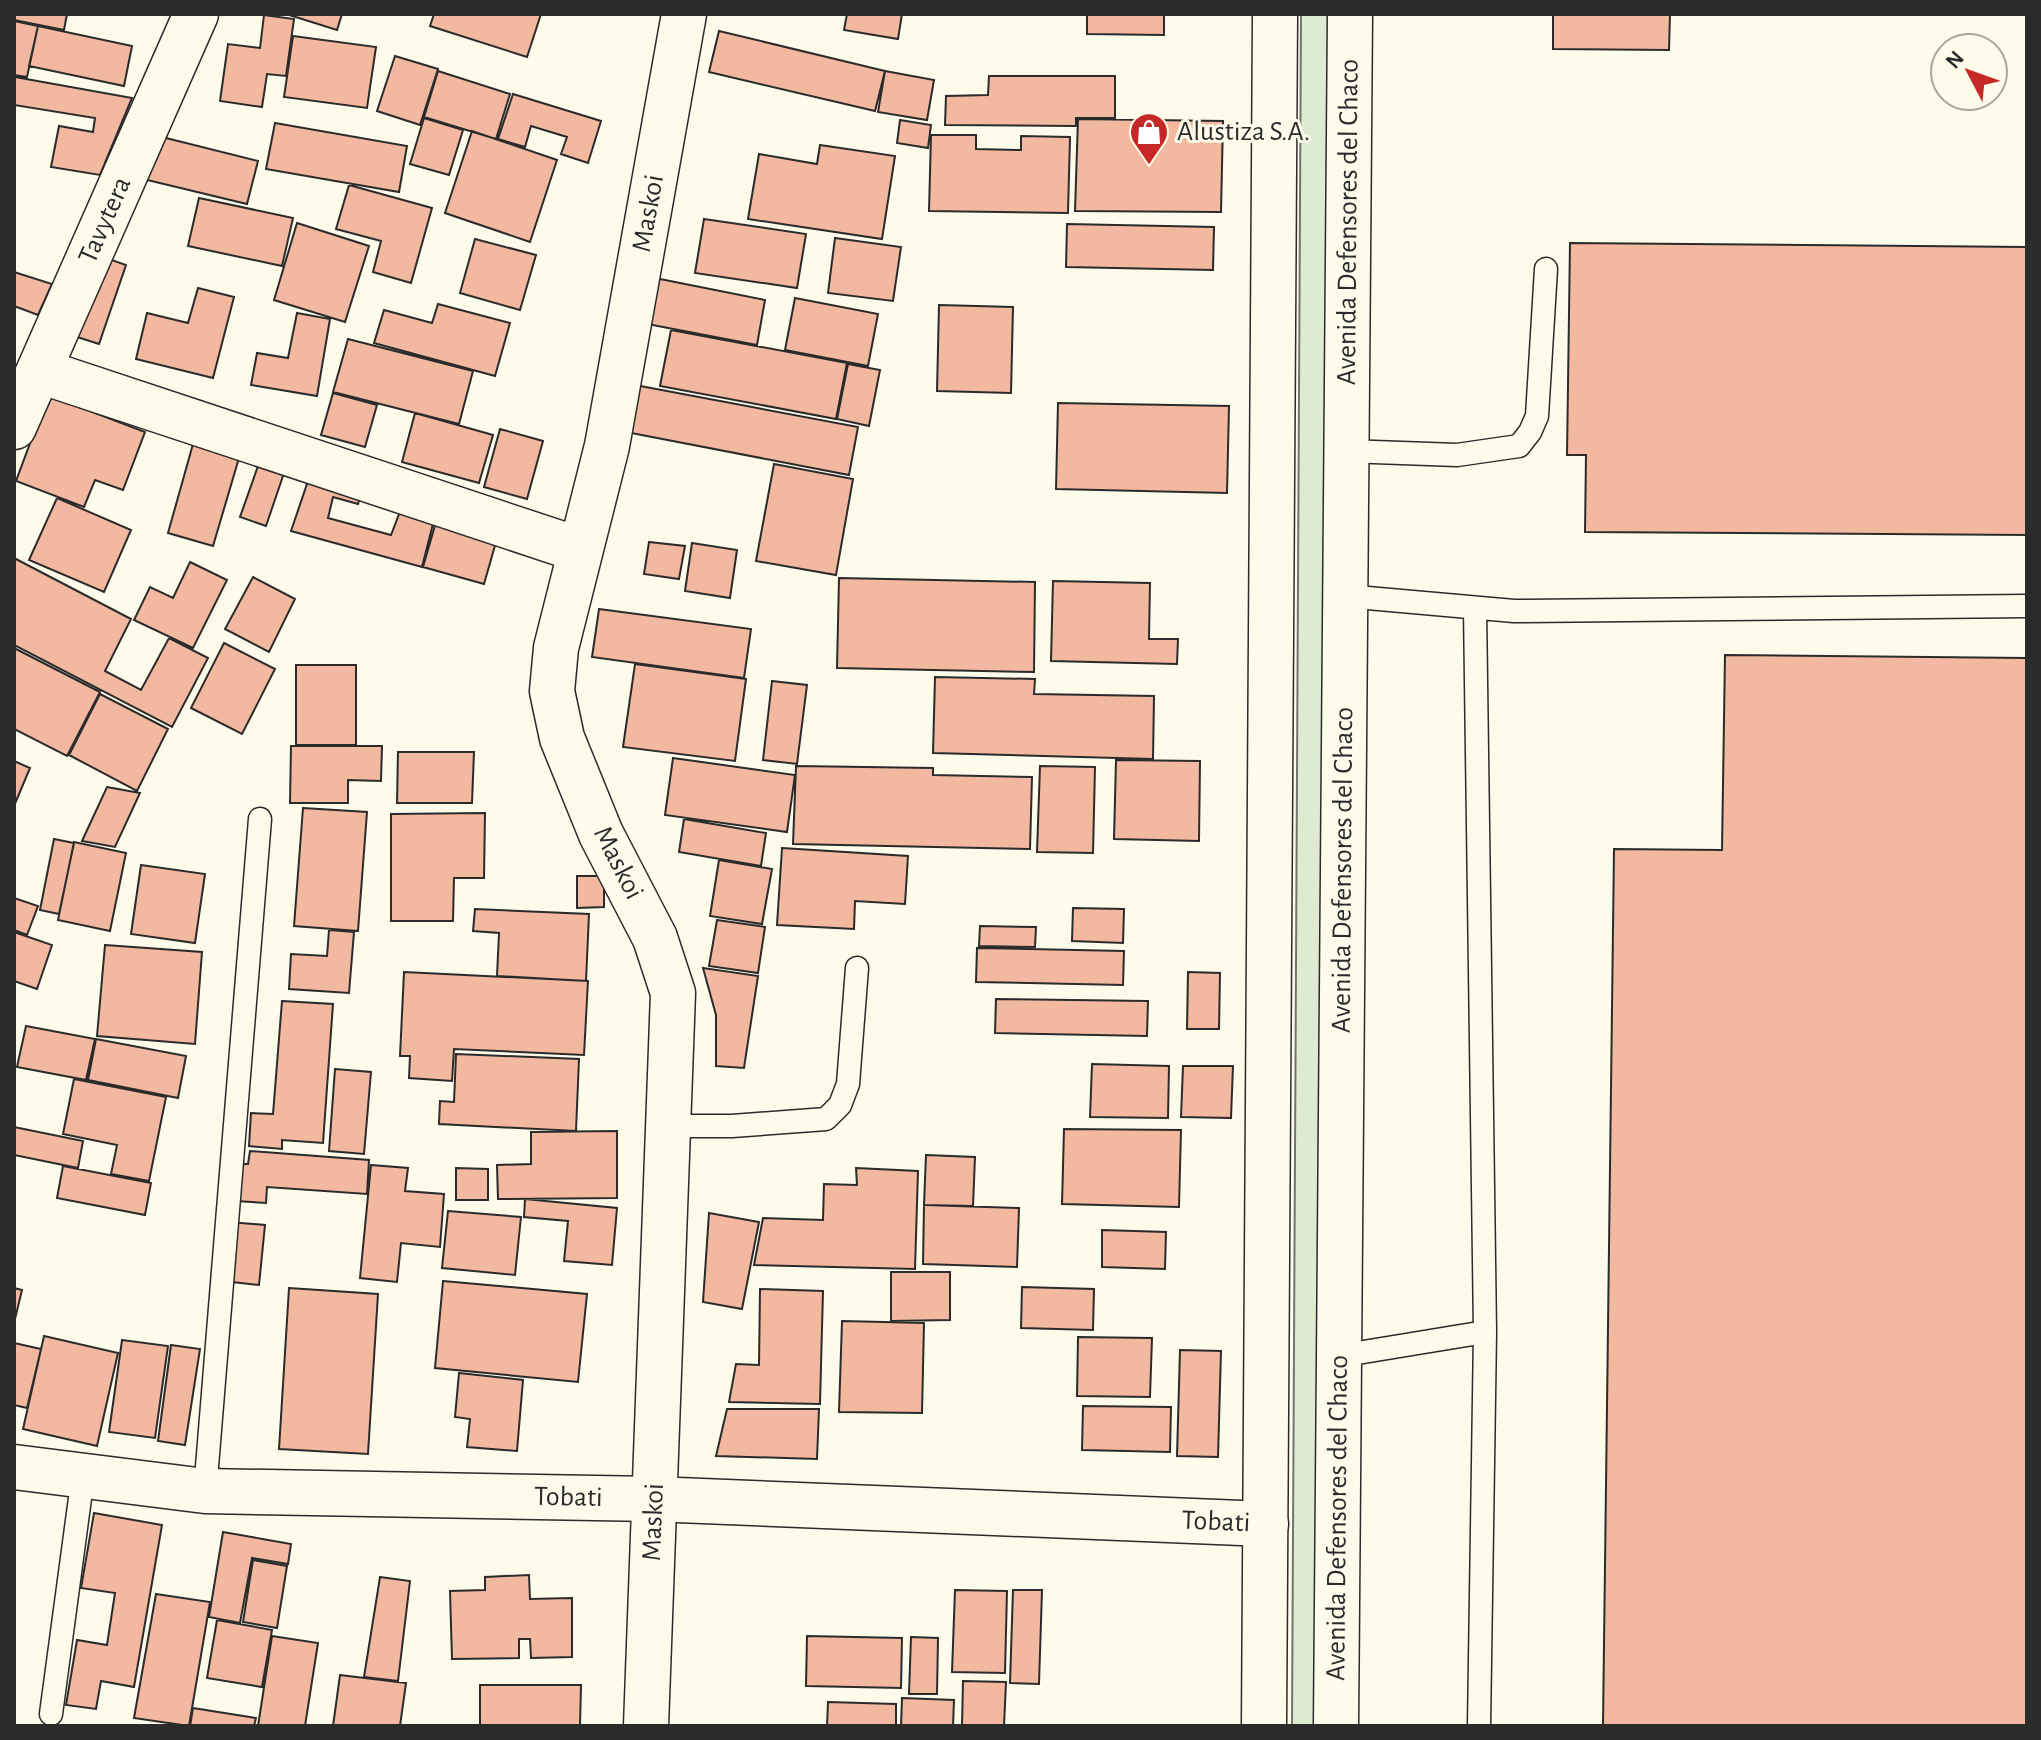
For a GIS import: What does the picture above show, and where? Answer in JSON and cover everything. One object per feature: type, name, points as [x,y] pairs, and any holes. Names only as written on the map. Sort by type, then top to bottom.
[{"type":"main road","name":"Tavytera","points":[[14,427],[196,14]]},
{"type":"main road","name":"Maskoi","points":[[646,1726],[673,993],[655,938],[601,834],[562,738],[552,691],[556,648],[607,446],[684,14]]},
{"type":"main road","points":[[1264,1726],[1275,14]]},
{"type":"main road","name":"Avenida Defensores del Chaco","points":[[1336,1726],[1350,14]]},
{"type":"main road","points":[[40,371],[580,550]]},
{"type":"main road","name":"Tobati","points":[[14,1467],[205,1491],[653,1499],[1266,1524]]},
{"type":"lane","points":[[1346,451],[1457,455],[1519,446],[1537,416],[1546,269]]},
{"type":"lane","points":[[1345,596],[1529,611],[2027,606]]},
{"type":"lane","points":[[1475,608],[1485,1332],[1479,1726]]},
{"type":"lane","points":[[205,1491],[260,819]]},
{"type":"lane","points":[[668,1126],[732,1126],[826,1119],[840,1105],[848,1084],[857,968]]},
{"type":"lane","points":[[1339,1356],[1485,1332]]},
{"type":"lane","points":[[51,1714],[83,1476]]},
{"type":"green space","points":[[1301,14],[1329,14],[1318,1726],[1292,1726]]},
{"type":"building","points":[[14,14],[67,14],[64,30],[14,20]]},
{"type":"building","points":[[286,14],[342,14],[337,30]]},
{"type":"building","points":[[434,14],[541,14],[527,57],[430,26]]},
{"type":"building","points":[[847,14],[902,14],[898,39],[844,30]]},
{"type":"building","points":[[1087,14],[1164,14],[1164,35],[1087,34]]},
{"type":"building","points":[[1553,14],[1670,14],[1669,50],[1553,49]]},
{"type":"building","points":[[264,15],[294,19],[286,76],[267,74],[262,107],[220,101],[228,44],[260,48]]},
{"type":"building","points":[[14,21],[38,26],[27,77],[14,75]]},
{"type":"building","points":[[38,26],[132,46],[124,86],[29,66]]},
{"type":"building","points":[[719,31],[885,71],[875,111],[709,72]]},
{"type":"building","points":[[293,36],[376,47],[367,108],[284,97]]},
{"type":"building","points":[[395,56],[438,69],[420,125],[377,111]]},
{"type":"building","points":[[438,71],[510,94],[496,139],[424,117]]},
{"type":"building","points":[[885,71],[934,80],[927,120],[878,112]]},
{"type":"building","points":[[989,76],[1115,76],[1115,118],[1076,118],[1076,126],[945,125],[946,96],[988,95]]},
{"type":"building","points":[[15,77],[132,98],[100,175],[51,167],[59,126],[93,132],[95,118],[14,105]]},
{"type":"building","points":[[513,94],[601,121],[588,163],[561,154],[567,137],[531,126],[525,147],[498,139]]},
{"type":"building","points":[[424,118],[463,130],[449,175],[410,164]]},
{"type":"building","name":"Alustiza S.A.","points":[[1078,119],[1223,121],[1221,212],[1075,211]]},
{"type":"building","points":[[900,120],[931,125],[928,148],[897,143]]},
{"type":"building","points":[[275,123],[407,146],[399,192],[266,169]]},
{"type":"building","points":[[472,131],[557,160],[530,242],[445,213]]},
{"type":"building","points":[[150,134],[258,161],[247,204],[139,178]]},
{"type":"building","points":[[931,135],[976,135],[976,149],[1021,150],[1021,136],[1070,137],[1068,213],[929,211]]},
{"type":"building","points":[[820,145],[895,156],[882,239],[748,219],[759,154],[817,164]]},
{"type":"building","points":[[349,185],[432,208],[411,283],[373,272],[381,241],[336,229]]},
{"type":"building","points":[[199,198],[293,218],[282,266],[188,246]]},
{"type":"building","points":[[704,219],[806,234],[797,288],[695,273]]},
{"type":"building","points":[[297,223],[369,246],[345,322],[274,300]]},
{"type":"building","points":[[1067,224],[1214,227],[1213,270],[1066,267]]},
{"type":"building","points":[[835,238],[901,247],[893,301],[828,293]]},
{"type":"building","points":[[475,239],[536,255],[520,310],[460,293]]},
{"type":"building","points":[[1570,243],[2027,247],[2027,535],[1585,532],[1586,455],[1567,455]]},
{"type":"building","points":[[95,254],[126,265],[99,344],[68,334]]},
{"type":"building","points":[[14,272],[52,284],[38,315],[14,306]]},
{"type":"building","points":[[650,277],[765,300],[757,345],[642,323]]},
{"type":"building","points":[[198,288],[234,297],[213,378],[136,359],[147,313],[188,323]]},
{"type":"building","points":[[795,298],[878,314],[868,366],[785,350]]},
{"type":"building","points":[[438,304],[510,323],[495,376],[374,343],[384,310],[432,323]]},
{"type":"building","points":[[939,305],[1013,307],[1011,393],[937,391]]},
{"type":"building","points":[[297,313],[330,319],[317,396],[251,385],[257,353],[288,358]]},
{"type":"building","points":[[671,330],[847,363],[836,419],[660,386]]},
{"type":"building","points":[[348,339],[473,371],[459,424],[333,392]]},
{"type":"building","points":[[848,364],[880,370],[869,426],[837,419]]},
{"type":"building","points":[[635,385],[858,427],[849,475],[626,432]]},
{"type":"building","points":[[333,393],[377,405],[365,447],[321,435]]},
{"type":"building","points":[[48,395],[145,432],[123,490],[95,480],[84,507],[16,481]]},
{"type":"building","points":[[1058,403],[1229,406],[1227,493],[1056,489]]},
{"type":"building","points":[[415,413],[493,435],[479,483],[402,462]]},
{"type":"building","points":[[500,429],[543,441],[527,499],[484,487]]},
{"type":"building","points":[[193,444],[239,458],[213,546],[168,533]]},
{"type":"building","points":[[774,464],[853,479],[836,575],[756,561]]},
{"type":"building","points":[[258,466],[284,473],[266,526],[240,517]]},
{"type":"building","points":[[308,481],[361,495],[358,504],[333,497],[328,518],[391,535],[401,509],[435,516],[422,567],[291,531]]},
{"type":"building","points":[[57,498],[131,530],[104,592],[29,560]]},
{"type":"building","points":[[438,515],[498,535],[484,584],[423,567]]},
{"type":"building","points":[[649,542],[685,546],[679,579],[644,574]]},
{"type":"building","points":[[692,543],[737,550],[730,598],[685,591]]},
{"type":"building","points":[[14,558],[131,619],[105,671],[141,690],[169,638],[208,658],[172,727],[14,645]]},
{"type":"building","points":[[190,562],[227,580],[193,648],[134,620],[150,587],[173,598]]},
{"type":"building","points":[[253,577],[295,599],[269,652],[225,629]]},
{"type":"building","points":[[839,578],[1035,582],[1034,672],[837,668]]},
{"type":"building","points":[[1053,581],[1150,583],[1149,639],[1178,639],[1177,664],[1051,661]]},
{"type":"building","points":[[599,609],[751,629],[744,678],[592,657]]},
{"type":"building","points":[[224,643],[275,669],[242,734],[191,708]]},
{"type":"building","points":[[14,648],[100,692],[67,756],[14,729]]},
{"type":"building","points":[[1725,655],[2027,658],[2027,1726],[1603,1725],[1614,849],[1722,850]]},
{"type":"building","points":[[635,664],[746,679],[735,761],[623,747]]},
{"type":"building","points":[[296,665],[356,665],[356,745],[296,745]]},
{"type":"building","points":[[935,677],[1035,679],[1034,694],[1154,696],[1153,759],[933,753]]},
{"type":"building","points":[[772,681],[807,685],[797,764],[763,760]]},
{"type":"building","points":[[100,694],[168,729],[137,791],[69,755]]},
{"type":"building","points":[[291,746],[382,746],[381,781],[348,780],[348,803],[290,803]]},
{"type":"building","points":[[398,752],[474,752],[472,803],[397,803]]},
{"type":"building","points":[[673,758],[795,775],[787,832],[665,815]]},
{"type":"building","points":[[1116,760],[1200,761],[1199,841],[1114,839]]},
{"type":"building","points":[[14,761],[30,768],[14,806]]},
{"type":"building","points":[[796,766],[933,768],[933,775],[1032,777],[1030,849],[793,844]]},
{"type":"building","points":[[1040,766],[1095,767],[1093,853],[1037,852]]},
{"type":"building","points":[[107,787],[140,793],[115,847],[82,841]]},
{"type":"building","points":[[303,808],[367,812],[358,931],[294,926]]},
{"type":"building","points":[[485,813],[484,878],[454,878],[453,921],[391,921],[391,814]]},
{"type":"building","points":[[684,819],[766,833],[761,866],[679,852]]},
{"type":"building","points":[[54,839],[74,843],[59,914],[40,910]]},
{"type":"building","points":[[74,842],[126,853],[110,931],[58,920]]},
{"type":"building","points":[[782,848],[908,856],[905,904],[855,901],[854,929],[777,925]]},
{"type":"building","points":[[719,860],[772,869],[762,924],[710,916]]},
{"type":"building","points":[[141,865],[205,874],[195,943],[131,934]]},
{"type":"building","points":[[577,876],[604,876],[604,907],[577,908]]},
{"type":"building","points":[[14,898],[38,906],[27,935],[14,930]]},
{"type":"building","points":[[1073,908],[1124,909],[1123,943],[1072,941]]},
{"type":"building","points":[[475,909],[589,914],[586,981],[497,976],[499,933],[473,931]]},
{"type":"building","points":[[717,920],[765,927],[758,973],[709,966]]},
{"type":"building","points":[[980,926],[1036,927],[1035,947],[979,946]]},
{"type":"building","points":[[329,930],[354,932],[349,993],[289,989],[291,954],[327,956]]},
{"type":"building","points":[[14,932],[52,945],[37,989],[14,981]]},
{"type":"building","points":[[105,945],[202,952],[195,1044],[97,1036]]},
{"type":"building","points":[[977,948],[1124,951],[1123,985],[976,982]]},
{"type":"building","points":[[703,968],[758,976],[744,1068],[716,1066],[716,1015]]},
{"type":"building","points":[[404,972],[588,981],[584,1055],[454,1049],[452,1081],[409,1078],[410,1056],[400,1056]]},
{"type":"building","points":[[1188,972],[1220,973],[1219,1029],[1187,1029]]},
{"type":"building","points":[[996,999],[1148,1001],[1147,1036],[995,1033]]},
{"type":"building","points":[[282,1001],[333,1004],[323,1143],[282,1140],[282,1149],[249,1146],[251,1113],[273,1114]]},
{"type":"building","points":[[26,1026],[95,1039],[86,1080],[17,1067]]},
{"type":"building","points":[[96,1039],[186,1056],[178,1098],[88,1080]]},
{"type":"building","points":[[456,1054],[579,1059],[576,1131],[439,1124],[440,1101],[454,1102]]},
{"type":"building","points":[[1092,1064],[1169,1066],[1168,1118],[1090,1117]]},
{"type":"building","points":[[1183,1066],[1233,1066],[1231,1118],[1181,1117]]},
{"type":"building","points":[[335,1069],[371,1072],[364,1154],[329,1151]]},
{"type":"building","points":[[74,1079],[166,1097],[149,1181],[111,1174],[117,1145],[63,1134]]},
{"type":"building","points":[[14,1127],[83,1141],[78,1168],[14,1155]]},
{"type":"building","points":[[1064,1129],[1181,1130],[1179,1207],[1062,1204]]},
{"type":"building","points":[[617,1131],[617,1198],[498,1199],[497,1165],[531,1164],[531,1132]]},
{"type":"building","points":[[250,1151],[369,1160],[367,1194],[267,1187],[266,1203],[236,1201],[239,1164],[248,1164]]},
{"type":"building","points":[[926,1155],[975,1157],[973,1206],[924,1205]]},
{"type":"building","points":[[371,1165],[408,1168],[405,1191],[444,1194],[440,1247],[401,1243],[397,1282],[360,1278]]},
{"type":"building","points":[[63,1166],[151,1183],[145,1215],[57,1198]]},
{"type":"building","points":[[456,1168],[488,1169],[488,1200],[456,1200]]},
{"type":"building","points":[[856,1168],[918,1171],[915,1269],[754,1265],[763,1218],[823,1220],[824,1184],[857,1185]]},
{"type":"building","points":[[525,1199],[617,1208],[612,1265],[564,1261],[568,1221],[524,1217]]},
{"type":"building","points":[[924,1205],[1019,1208],[1017,1267],[923,1264]]},
{"type":"building","points":[[448,1211],[521,1217],[515,1275],[442,1268]]},
{"type":"building","points":[[709,1213],[759,1222],[742,1309],[703,1302]]},
{"type":"building","points":[[229,1222],[265,1225],[259,1285],[224,1281]]},
{"type":"building","points":[[1102,1230],[1166,1232],[1165,1269],[1102,1267]]},
{"type":"building","points":[[891,1272],[950,1272],[950,1320],[891,1321]]},
{"type":"building","points":[[443,1281],[587,1294],[578,1382],[435,1368]]},
{"type":"building","points":[[1022,1287],[1094,1289],[1093,1330],[1021,1328]]},
{"type":"building","points":[[14,1288],[22,1290],[14,1323]]},
{"type":"building","points":[[289,1288],[378,1294],[368,1454],[279,1449]]},
{"type":"building","points":[[760,1289],[823,1291],[820,1404],[729,1402],[736,1364],[759,1365]]},
{"type":"building","points":[[842,1321],[924,1323],[922,1413],[839,1412]]},
{"type":"building","points":[[44,1336],[118,1353],[97,1446],[23,1429]]},
{"type":"building","points":[[1078,1337],[1152,1338],[1150,1397],[1077,1396]]},
{"type":"building","points":[[122,1340],[168,1346],[155,1438],[109,1432]]},
{"type":"building","points":[[14,1343],[41,1349],[27,1408],[14,1405]]},
{"type":"building","points":[[171,1345],[200,1349],[185,1445],[158,1441]]},
{"type":"building","points":[[1180,1350],[1221,1351],[1218,1457],[1177,1456]]},
{"type":"building","points":[[459,1373],[523,1380],[517,1451],[467,1447],[470,1419],[455,1417]]},
{"type":"building","points":[[1083,1406],[1171,1407],[1170,1452],[1082,1450]]},
{"type":"building","points":[[727,1409],[819,1409],[817,1459],[716,1456]]},
{"type":"building","points":[[94,1513],[162,1525],[134,1687],[101,1681],[96,1709],[66,1705],[77,1640],[107,1645],[115,1593],[81,1588]]},
{"type":"building","points":[[223,1532],[291,1544],[288,1564],[252,1558],[240,1623],[209,1617]]},
{"type":"building","points":[[253,1560],[287,1566],[277,1628],[243,1622]]},
{"type":"building","points":[[529,1575],[530,1599],[572,1598],[572,1657],[531,1658],[530,1639],[519,1639],[519,1658],[452,1659],[450,1591],[485,1590],[485,1577]]},
{"type":"building","points":[[380,1577],[410,1581],[398,1681],[364,1677]]},
{"type":"building","points":[[955,1590],[1007,1591],[1005,1673],[952,1672]]},
{"type":"building","points":[[1013,1590],[1042,1590],[1039,1684],[1010,1683]]},
{"type":"building","points":[[156,1594],[210,1602],[189,1726],[134,1718]]},
{"type":"building","points":[[217,1620],[272,1630],[262,1687],[207,1678]]},
{"type":"building","points":[[272,1636],[318,1643],[305,1726],[258,1726]]},
{"type":"building","points":[[807,1636],[902,1638],[901,1688],[806,1686]]},
{"type":"building","points":[[911,1637],[938,1638],[937,1694],[909,1694]]},
{"type":"building","points":[[340,1675],[406,1683],[400,1726],[333,1726]]},
{"type":"building","points":[[963,1681],[1006,1682],[1004,1726],[962,1726]]},
{"type":"building","points":[[480,1685],[581,1685],[580,1726],[480,1726]]},
{"type":"building","points":[[902,1698],[954,1700],[953,1726],[901,1726]]},
{"type":"building","points":[[828,1702],[896,1704],[896,1726],[827,1726]]},
{"type":"building","points":[[193,1708],[256,1718],[254,1726],[190,1726]]},
{"type":"place","name":"Alustiza S.A.","points":[[1149,166]]}]
